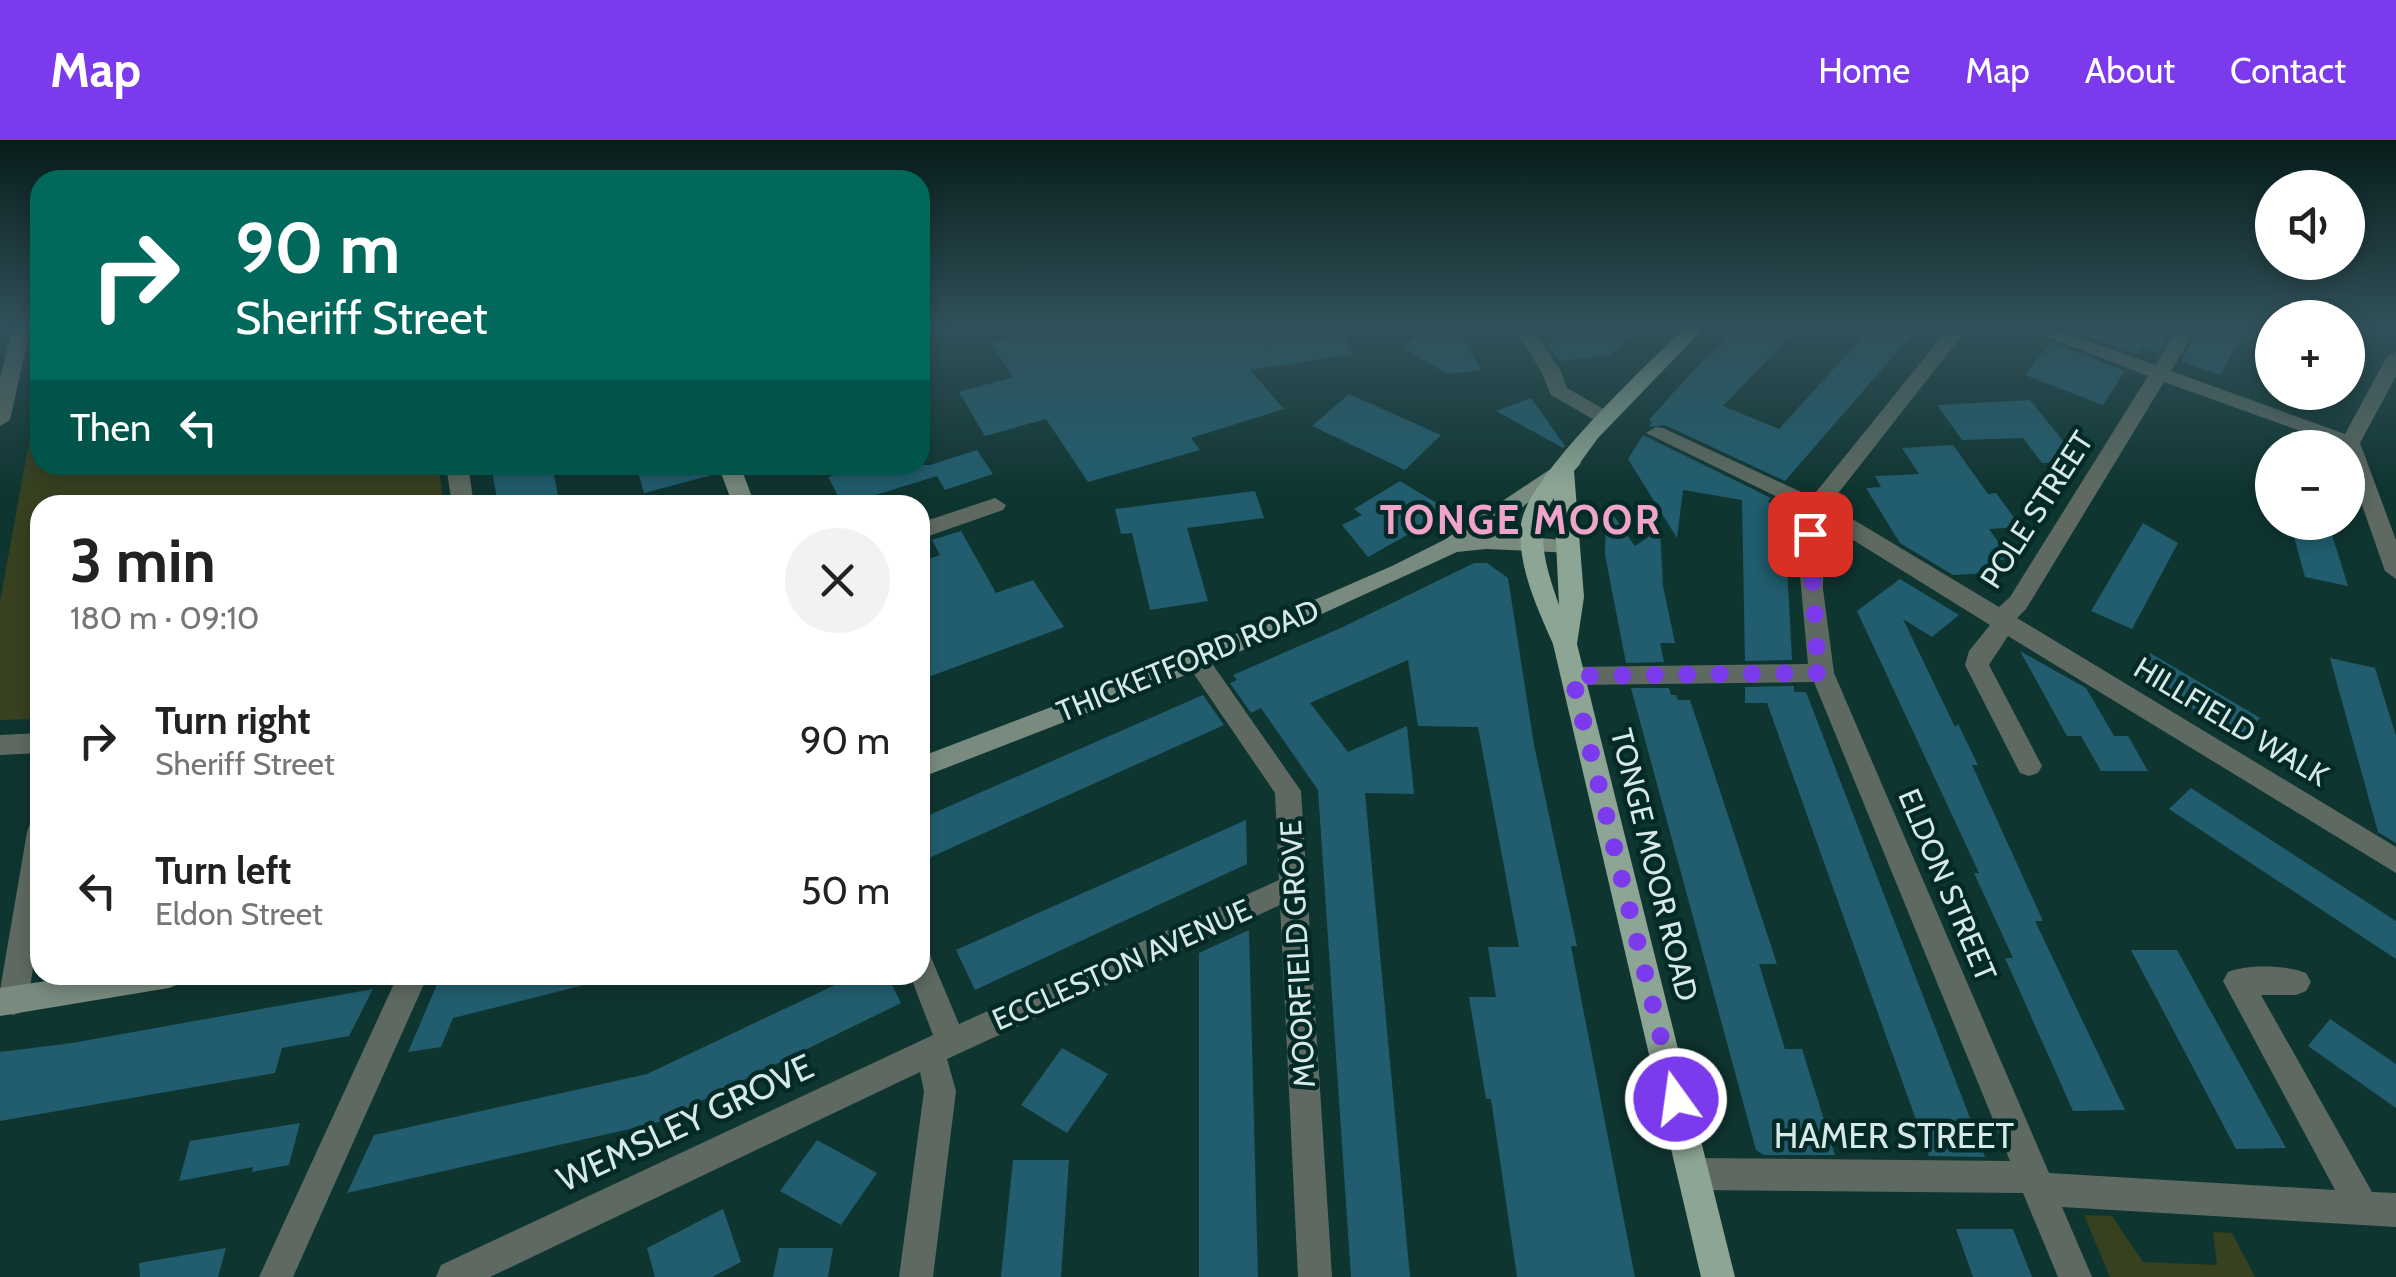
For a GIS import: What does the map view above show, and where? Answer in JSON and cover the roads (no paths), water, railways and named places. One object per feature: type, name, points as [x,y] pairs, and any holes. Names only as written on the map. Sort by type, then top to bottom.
[{"type":"main road","name":"TONGE MOOR ROAD","points":[[1640,383],[1605,418],[1536,506],[1532,545],[1546,601],[1566,644],[1718,1277]]},
{"type":"main road","name":"TONGE MOOR ROAD","points":[[1566,644],[1572,597],[1566,548],[1567,467]]},
{"type":"main road","name":"THICKETFORD ROAD","points":[[930,764],[1197,660],[1400,572],[1452,544],[1567,467]]},
{"type":"main road","name":"THICKETFORD ROAD","points":[[1452,544],[1486,541],[1566,548]]},
{"type":"main road","points":[[7,1001],[107,985]]},
{"type":"street","points":[[0,420],[4,383]]},
{"type":"street","points":[[1555,383],[1558,391],[1605,418]]},
{"type":"street","points":[[1816,508],[1916,383]]},
{"type":"street","name":"POLE STREET","points":[[2029,766],[1977,665],[1978,656],[2018,603],[2153,383]]},
{"type":"street","points":[[2184,383],[2314,430]]},
{"type":"street","points":[[2357,430],[2382,383]]},
{"type":"street","name":"HILLFIELD WALK","points":[[1656,433],[1816,508],[2396,861]]},
{"type":"street","points":[[2365,485],[2396,571]]},
{"type":"street","points":[[930,521],[996,506]]},
{"type":"street","name":"ELDON STREET","points":[[1816,508],[1810,534],[1817,652],[1822,673],[2075,1277]]},
{"type":"street","name":"MOORFIELD GROVE","points":[[1197,660],[1288,791],[1315,1277]]},
{"type":"street","points":[[1572,676],[1822,673]]},
{"type":"street","points":[[0,744],[30,743]]},
{"type":"street","points":[[7,1001],[30,883]]},
{"type":"street","name":"ECCLESTON AVENUE","points":[[941,1047],[1292,887]]},
{"type":"street","points":[[2296,982],[2238,980],[2362,1207]]},
{"type":"street","points":[[276,1277],[408,985]]},
{"type":"street","points":[[916,1277],[940,1091],[941,1047],[925,985]]},
{"type":"street","name":"WEMSLEY GROVE","points":[[453,1277],[941,1047]]},
{"type":"street","name":"HAMER STREET","points":[[1694,1174],[2037,1183],[2396,1210]]},
{"type":"district","name":"TONGE MOOR","points":[[1521,520]]}]
